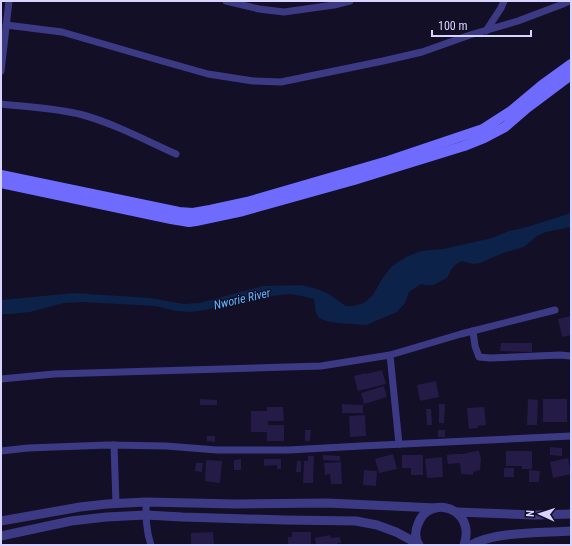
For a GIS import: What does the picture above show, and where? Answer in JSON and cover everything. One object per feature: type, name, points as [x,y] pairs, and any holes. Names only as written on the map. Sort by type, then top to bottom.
[{"type":"main road","points":[[1,175],[178,212],[193,213],[210,210],[270,196],[483,129],[511,111],[542,85],[571,64]]},
{"type":"main road","points":[[1,183],[171,219],[189,222],[196,221],[243,211],[354,180],[464,146],[505,127],[527,108],[571,75]]},
{"type":"street","points":[[1,71],[9,1]]},
{"type":"street","points":[[226,1],[253,4],[259,9],[284,12],[334,5],[350,1]]},
{"type":"street","points":[[486,31],[504,1]]},
{"type":"street","points":[[6,25],[62,32],[208,74],[253,81],[281,82],[383,62],[422,52],[518,21],[569,1]]},
{"type":"street","points":[[1,104],[63,111],[83,116],[106,123],[176,154]]},
{"type":"street","points":[[1,379],[54,374],[321,366],[390,355],[472,331],[555,310]]},
{"type":"street","points":[[472,331],[474,346],[479,357],[571,356]]},
{"type":"street","points":[[390,355],[399,444]]},
{"type":"street","points":[[1,451],[28,448],[114,445],[166,446],[217,450],[289,450],[571,436]]},
{"type":"street","points":[[114,445],[116,503]]},
{"type":"street","points":[[146,502],[147,533],[151,545]]},
{"type":"street","points":[[1,522],[80,507],[116,503],[146,502],[236,504],[327,503],[443,508],[457,512],[535,515],[571,514]]},
{"type":"street","points":[[418,545],[416,528],[419,521],[423,515],[436,508]]},
{"type":"street","points":[[457,512],[462,518],[467,531],[464,545]]},
{"type":"street","points":[[1,536],[71,521],[146,515],[356,521],[377,525],[396,532],[418,545]]},
{"type":"street","points":[[471,545],[494,537],[571,531]]},
{"type":"water","name":"Nworie River","points":[[571,213],[571,227],[546,232],[537,236],[524,247],[503,253],[480,263],[473,264],[462,261],[455,265],[447,278],[433,285],[421,284],[409,292],[405,303],[397,312],[366,325],[326,321],[319,318],[316,313],[314,299],[289,294],[265,297],[191,312],[176,311],[155,306],[82,302],[64,303],[30,312],[1,314],[1,300],[74,293],[151,298],[183,304],[199,303],[263,286],[301,285],[327,293],[346,306],[353,306],[364,303],[373,295],[382,279],[392,266],[406,257],[421,251],[443,249],[492,238],[509,231]]},
{"type":"building","points":[[571,316],[571,335],[562,337],[558,319]]},
{"type":"building","points":[[501,343],[532,343],[532,352],[500,351]]},
{"type":"building","points":[[382,370],[386,384],[358,391],[354,376]]},
{"type":"building","points":[[436,381],[439,397],[420,401],[417,385]]},
{"type":"building","points":[[384,386],[387,397],[364,404],[361,393]]},
{"type":"building","points":[[200,399],[217,400],[217,405],[200,405]]},
{"type":"building","points":[[528,399],[538,400],[537,425],[527,425]]},
{"type":"building","points":[[543,399],[567,399],[567,422],[543,422]]},
{"type":"building","points":[[342,404],[363,405],[363,413],[342,413]]},
{"type":"building","points":[[439,404],[445,404],[444,423],[439,423]]},
{"type":"building","points":[[267,407],[283,407],[284,421],[268,421],[268,425],[284,425],[284,441],[267,441],[267,432],[251,432],[251,411],[267,411]]},
{"type":"building","points":[[484,407],[486,425],[469,429],[467,408]]},
{"type":"building","points":[[426,409],[431,409],[432,425],[427,425]]},
{"type":"building","points":[[365,415],[366,436],[350,437],[349,416]]},
{"type":"building","points":[[305,430],[311,430],[310,441],[305,441]]},
{"type":"building","points":[[438,430],[445,430],[445,437],[438,437]]},
{"type":"building","points":[[207,436],[215,436],[215,442],[207,441]]},
{"type":"building","points":[[550,447],[562,448],[562,456],[550,455]]},
{"type":"building","points":[[479,451],[481,459],[480,470],[473,472],[473,475],[461,474],[460,463],[448,464],[447,455]]},
{"type":"building","points":[[506,451],[532,451],[532,469],[522,469],[522,466],[506,466]]},
{"type":"building","points":[[393,454],[397,469],[379,473],[375,459]]},
{"type":"building","points":[[323,455],[340,456],[340,461],[323,460]]},
{"type":"building","points":[[402,455],[423,455],[423,475],[411,475],[411,468],[402,468]]},
{"type":"building","points":[[308,456],[314,456],[313,483],[303,483],[304,461],[308,461]]},
{"type":"building","points":[[442,457],[443,477],[427,478],[425,459]]},
{"type":"building","points":[[568,458],[571,474],[553,478],[550,462]]},
{"type":"building","points":[[241,459],[241,470],[234,470],[234,460]]},
{"type":"building","points":[[264,459],[281,459],[281,469],[277,469],[277,465],[264,466]]},
{"type":"building","points":[[206,460],[222,461],[220,483],[205,481]]},
{"type":"building","points":[[297,461],[301,461],[301,472],[296,472]]},
{"type":"building","points":[[341,462],[342,484],[331,484],[330,474],[325,475],[324,463]]},
{"type":"building","points":[[196,463],[203,463],[202,472],[195,471]]},
{"type":"building","points":[[504,468],[514,468],[514,477],[504,477]]},
{"type":"building","points":[[364,470],[377,471],[376,486],[363,485]]},
{"type":"building","points":[[529,470],[540,471],[539,482],[529,482]]},
{"type":"building","points":[[213,532],[214,545],[191,545],[191,533]]},
{"type":"building","points":[[292,532],[311,532],[311,545],[288,545],[288,537],[292,537]]},
{"type":"building","points":[[330,535],[331,538],[340,537],[341,543],[337,543],[337,545],[316,545],[315,538]]}]
